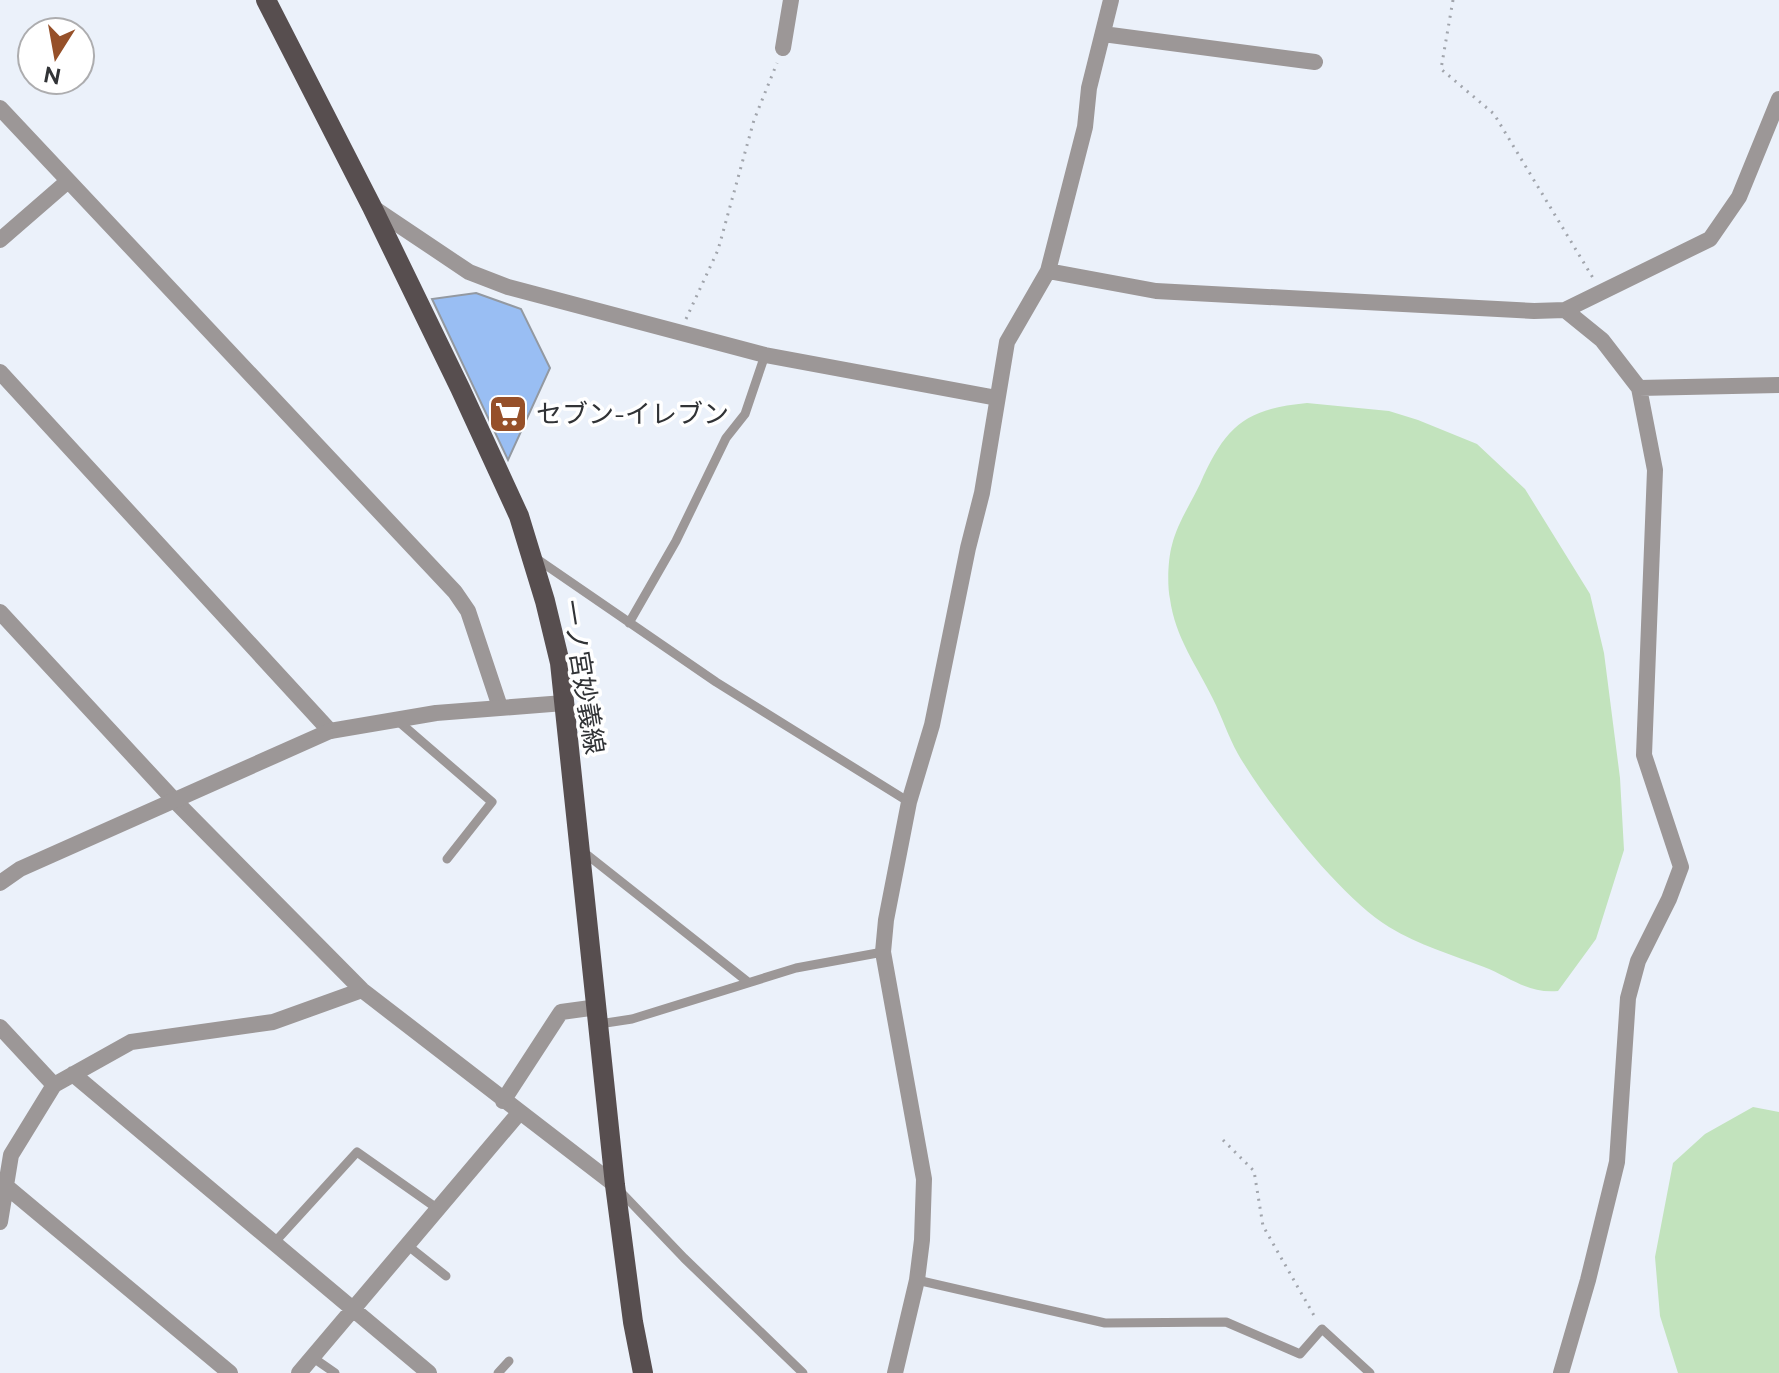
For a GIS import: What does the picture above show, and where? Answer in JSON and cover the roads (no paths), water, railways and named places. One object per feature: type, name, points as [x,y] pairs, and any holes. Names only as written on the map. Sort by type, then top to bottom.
[{"type":"main road","name":"一ノ宮妙義線","points":[[266,0],[466,400],[519,516],[531,555],[560,663],[615,1185],[643,1373]]},
{"type":"street","points":[[783,48],[791,0]]},
{"type":"street","points":[[895,1373],[917,1280],[924,1179],[883,952],[886,920],[909,802],[932,725],[982,493],[1007,342],[1048,271],[1085,127],[1089,88],[1111,0]]},
{"type":"street","points":[[1103,34],[1315,62]]},
{"type":"street","points":[[1048,271],[1156,291],[1534,311],[1565,310],[1710,239],[1739,197],[1779,99]]},
{"type":"street","points":[[0,108],[455,592],[468,611],[500,707]]},
{"type":"street","points":[[0,240],[68,181]]},
{"type":"street","points":[[372,207],[469,272],[508,287],[765,355],[997,398]]},
{"type":"street","points":[[1561,1373],[1617,1162],[1628,998],[1638,961],[1681,867],[1644,755],[1655,470],[1639,388],[1602,340],[1565,310]]},
{"type":"street","points":[[0,372],[330,731]]},
{"type":"street","points":[[1639,388],[1779,385]]},
{"type":"street","points":[[0,612],[175,801],[362,990],[615,1185]]},
{"type":"street","points":[[0,883],[20,869],[330,731],[436,713],[564,703]]},
{"type":"street","points":[[0,1222],[11,1155],[54,1085],[131,1042],[273,1022],[362,990]]},
{"type":"street","points":[[503,1101],[561,1012],[598,1015]]},
{"type":"street","points":[[0,1027],[54,1085]]},
{"type":"street","points":[[73,1074],[429,1373]]},
{"type":"street","points":[[299,1373],[519,1113]]},
{"type":"street","points":[[7,1187],[230,1373]]},
{"type":"lane","points":[[629,623],[676,541],[726,438],[745,414],[765,355]]},
{"type":"lane","points":[[531,555],[716,682],[909,802]]},
{"type":"lane","points":[[398,721],[492,802],[447,859]]},
{"type":"lane","points":[[581,850],[748,982]]},
{"type":"lane","points":[[598,1015],[632,1019],[796,968],[883,952]]},
{"type":"lane","points":[[274,1243],[357,1152],[438,1209]]},
{"type":"lane","points":[[615,1185],[684,1258],[803,1373]]},
{"type":"lane","points":[[407,1245],[446,1276]]},
{"type":"lane","points":[[917,1280],[1105,1323],[1226,1322],[1300,1354],[1322,1329],[1370,1373]]},
{"type":"lane","points":[[312,1357],[335,1373]]},
{"type":"lane","points":[[498,1373],[509,1361]]},
{"type":"place","name":"セブン-イレブン","points":[[508,414]]}]
